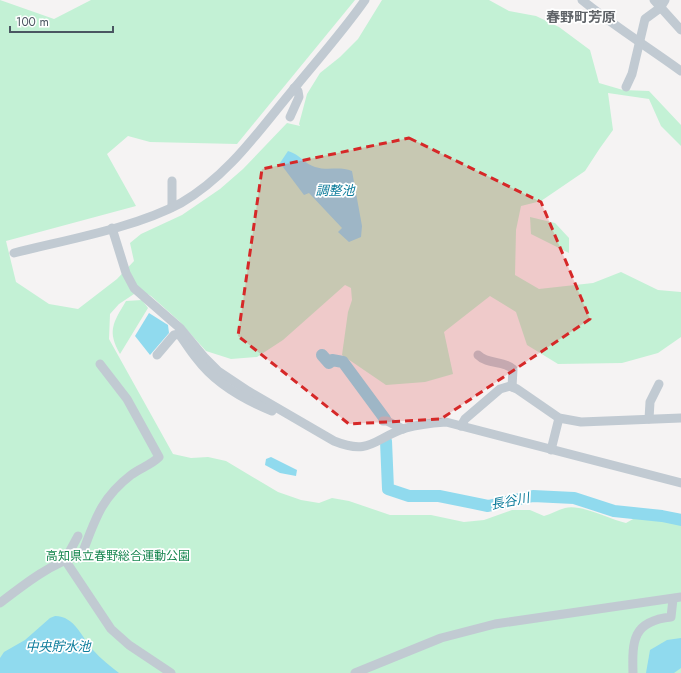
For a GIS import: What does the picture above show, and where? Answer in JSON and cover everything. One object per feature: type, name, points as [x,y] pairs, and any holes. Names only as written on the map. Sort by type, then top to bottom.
[{"type":"street","points":[[14,253],[148,218],[199,192],[218,176],[243,150],[329,48],[365,0]]},
{"type":"street","points":[[582,0],[614,26],[639,41],[681,71]]},
{"type":"street","points":[[654,0],[662,4],[681,30]]},
{"type":"street","points":[[626,87],[632,74],[645,19],[662,4]]},
{"type":"street","points":[[290,117],[299,97],[298,91],[294,88]]},
{"type":"street","points":[[172,181],[172,207]]},
{"type":"street","points":[[112,228],[126,273],[134,288],[143,298],[181,329],[205,358],[218,370],[305,425],[346,446],[360,448],[371,445],[403,429],[427,423],[446,422],[681,483]]},
{"type":"street","points":[[157,355],[174,335],[178,334],[197,360],[210,373],[241,396],[290,421],[305,425]]},
{"type":"street","points":[[478,355],[482,359],[507,364],[513,369],[512,387]]},
{"type":"street","points":[[0,603],[40,572],[82,554],[94,521],[107,496],[132,474],[152,463],[159,457],[127,399],[100,364]]},
{"type":"street","points":[[649,419],[650,402],[659,384]]},
{"type":"street","points":[[461,426],[465,419],[500,389],[512,387],[559,418],[581,422],[681,418]]},
{"type":"street","points":[[551,450],[559,418]]},
{"type":"street","points":[[383,421],[387,421],[403,429]]},
{"type":"street","points":[[62,562],[78,536]]},
{"type":"street","points":[[62,562],[111,629],[129,645],[171,673]]},
{"type":"street","points":[[355,673],[440,638],[495,624],[677,598],[671,617],[659,618],[647,623],[634,638],[633,673]]},
{"type":"highlighted area","points":[[409,138],[541,202],[590,319],[441,419],[349,424],[238,336],[262,169]]},
{"type":"green space","name":"高知県立春野総合運動公園","points":[[0,0],[54,19],[91,0],[355,0],[237,144],[150,142],[128,136],[107,154],[136,206],[6,241],[16,282],[49,304],[78,309],[117,279],[134,261],[130,243],[141,234],[182,215],[220,189],[243,169],[287,123],[300,126],[299,124],[307,94],[320,73],[340,57],[358,39],[382,0],[489,0],[509,11],[536,16],[559,27],[590,50],[599,83],[623,90],[649,91],[681,125],[681,146],[661,126],[649,99],[608,93],[613,130],[585,171],[541,201],[521,206],[516,230],[515,275],[539,289],[593,283],[621,272],[658,290],[681,292],[681,337],[658,353],[622,363],[558,364],[527,345],[516,312],[490,296],[444,332],[453,374],[425,382],[386,385],[342,355],[348,312],[352,300],[351,288],[345,285],[283,340],[257,357],[231,359],[206,351],[179,321],[151,296],[140,290],[119,304],[110,314],[109,339],[173,454],[191,458],[208,457],[226,461],[278,492],[301,500],[319,503],[332,498],[349,501],[390,515],[431,515],[464,522],[484,520],[512,510],[530,510],[544,516],[572,507],[587,510],[626,523],[642,514],[681,523],[681,673],[0,673]]},
{"type":"green space","points":[[530,217],[555,223],[569,238],[569,253],[531,234]]},
{"type":"green space","points":[[142,300],[148,308],[120,354],[116,346],[113,333],[115,321],[126,301]]},
{"type":"water","name":"調整池","points":[[288,151],[315,167],[352,171],[362,226],[361,237],[349,242],[338,232],[342,228],[309,193],[304,195],[280,163]]},
{"type":"water","points":[[149,313],[168,325],[169,333],[150,355],[135,336]]},
{"type":"water","points":[[271,457],[297,470],[296,476],[280,473],[265,465],[266,459]]},
{"type":"water","name":"中央貯水池","points":[[55,616],[62,617],[73,624],[96,653],[119,673],[0,673],[0,658],[4,652],[25,640],[50,618]]},
{"type":"water","points":[[681,638],[681,668],[674,673],[646,673],[650,650],[667,640]]},
{"type":"waterway","name":"長谷川","points":[[322,355],[329,363],[332,360],[343,362],[385,419]]},
{"type":"waterway","name":"長谷川","points":[[386,441],[388,489],[409,496],[439,496],[488,506],[533,496],[574,498],[614,511],[662,516],[681,520]]},
{"type":"district","name":"春野町芳原","points":[[581,17]]}]
